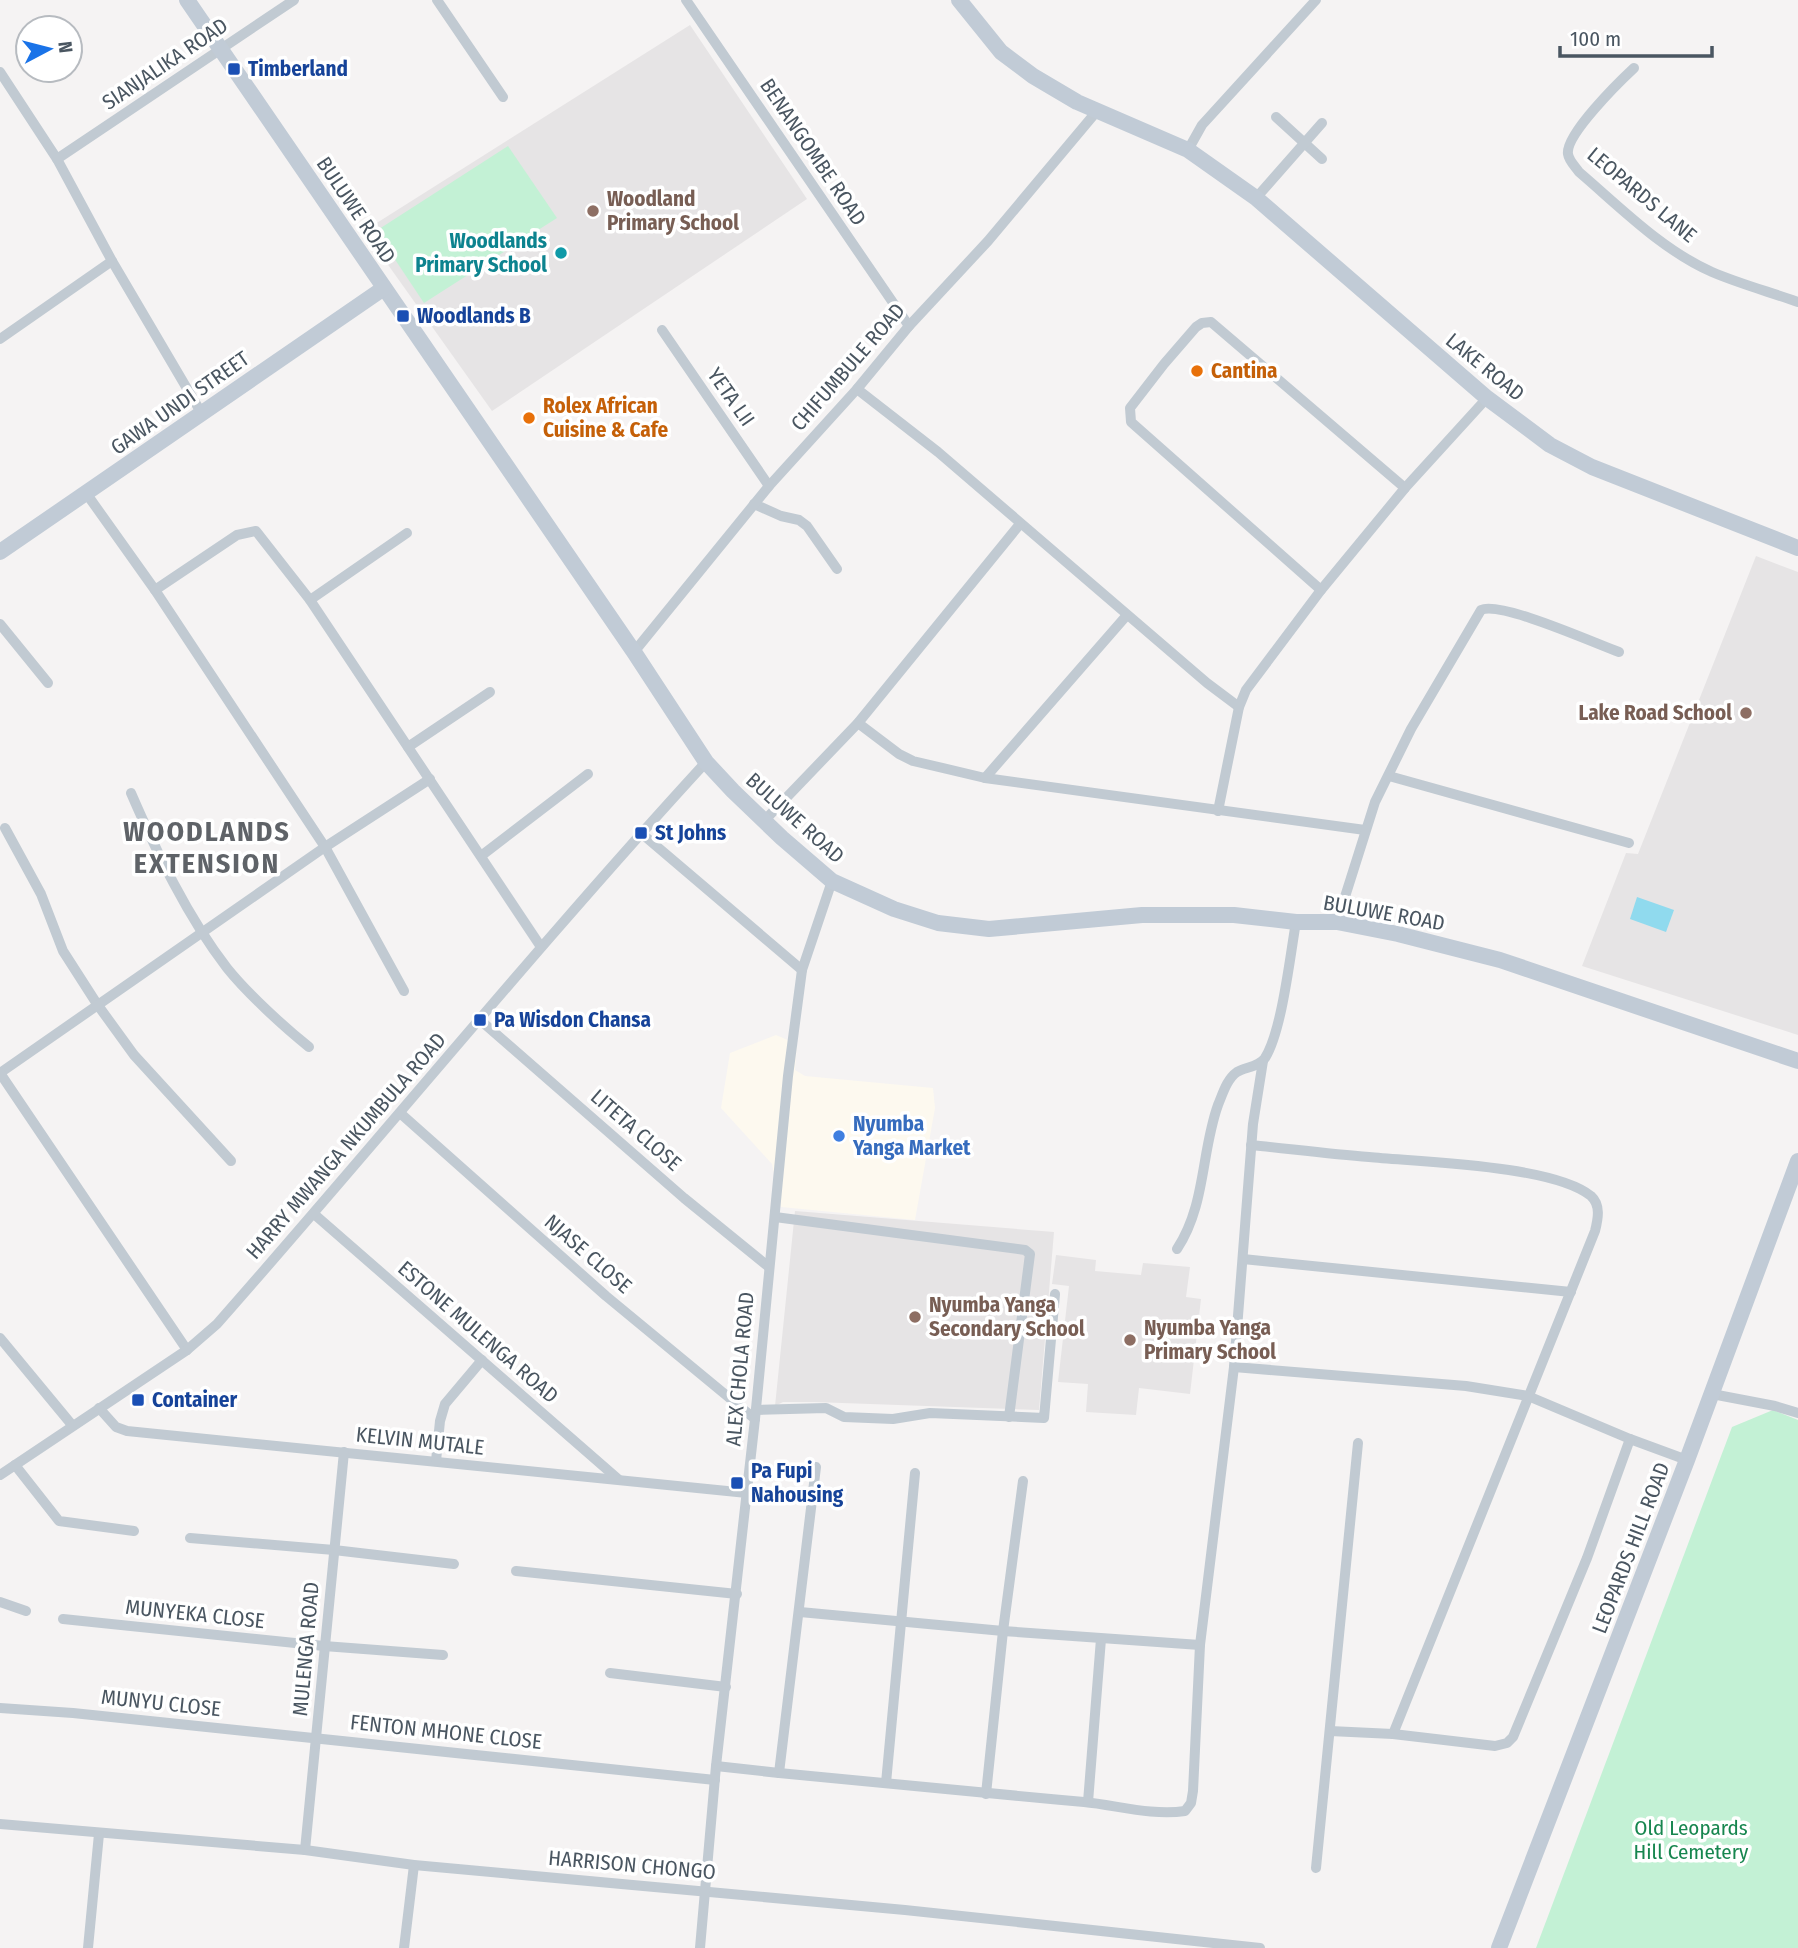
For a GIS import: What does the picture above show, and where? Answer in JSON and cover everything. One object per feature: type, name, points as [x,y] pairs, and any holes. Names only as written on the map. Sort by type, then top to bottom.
[{"type":"street","name":"BULUWE ROAD","points":[[187,0],[634,652],[706,762],[764,821],[832,881],[918,918],[970,928],[1023,928],[1142,915],[1234,915],[1296,922],[1337,922],[1398,934],[1500,960],[1798,1061]]},
{"type":"street","name":"SIANJALIKA ROAD","points":[[57,159],[294,0]]},
{"type":"street","points":[[437,0],[503,97]]},
{"type":"street","name":"BENANGOMBE ROAD","points":[[686,0],[909,326]]},
{"type":"street","points":[[1188,150],[1202,125],[1316,0]]},
{"type":"street","name":"LAKE ROAD","points":[[966,2],[1001,52],[1017,65],[1077,102],[1188,150],[1256,198],[1487,398],[1550,445],[1566,454],[1798,548]]},
{"type":"street","name":"LEOPARDS LANE","points":[[1634,68],[1608,93],[1570,141],[1567,151],[1570,161],[1655,236],[1684,256],[1711,271],[1798,302]]},
{"type":"street","points":[[0,72],[57,159],[112,261],[202,414]]},
{"type":"street","name":"CHIFUMBULE ROAD","points":[[634,652],[769,486],[857,389],[909,326],[988,241],[1097,111]]},
{"type":"street","points":[[1276,117],[1322,159]]},
{"type":"street","points":[[1256,198],[1322,123]]},
{"type":"street","points":[[0,339],[112,261]]},
{"type":"street","name":"GAWA UNDI STREET","points":[[0,552],[384,288]]},
{"type":"street","points":[[1321,590],[1131,422],[1130,408],[1164,364],[1196,327],[1212,322],[1405,488]]},
{"type":"street","name":"YETA LII","points":[[662,330],[769,486]]},
{"type":"street","points":[[857,389],[938,452],[1127,615],[1239,707]]},
{"type":"street","points":[[1218,811],[1239,707],[1246,690],[1321,590],[1405,488],[1487,398]]},
{"type":"street","points":[[86,494],[155,590],[325,847],[404,991]]},
{"type":"street","points":[[754,504],[781,516],[799,520],[807,526],[837,569]]},
{"type":"street","points":[[764,821],[858,723],[1020,524]]},
{"type":"street","points":[[155,590],[237,535],[254,530],[310,600],[541,947]]},
{"type":"street","points":[[310,600],[407,533]]},
{"type":"street","points":[[1337,922],[1375,802],[1411,729],[1480,610],[1485,607],[1497,608],[1619,652]]},
{"type":"street","points":[[985,778],[1127,615]]},
{"type":"street","points":[[0,624],[48,683]]},
{"type":"street","points":[[408,747],[490,692]]},
{"type":"street","points":[[858,723],[905,758],[985,778],[1365,830]]},
{"type":"street","name":"HARRY MWANGA NKUMBULA ROAD","points":[[0,1475],[187,1350],[217,1324],[541,947],[706,762]]},
{"type":"street","points":[[481,856],[588,774]]},
{"type":"street","points":[[1389,776],[1629,843]]},
{"type":"street","points":[[187,1350],[0,1073],[325,847],[430,779]]},
{"type":"street","points":[[131,793],[174,884],[233,975],[309,1047]]},
{"type":"street","points":[[5,828],[41,894],[63,951],[97,1004],[134,1055],[231,1161]]},
{"type":"street","points":[[641,833],[802,970]]},
{"type":"street","name":"ALEX CHOLA ROAD","points":[[700,1948],[716,1766],[756,1415],[788,1076],[802,970],[832,881]]},
{"type":"street","points":[[716,1766],[1088,1802],[1171,1813],[1185,1811],[1191,1803],[1200,1645],[1234,1367],[1251,1144],[1263,1061],[1279,1015],[1296,922]]},
{"type":"street","name":"LITETA CLOSE","points":[[480,1020],[684,1198],[769,1267]]},
{"type":"street","points":[[1177,1249],[1186,1235],[1195,1211],[1213,1121],[1224,1090],[1237,1072],[1263,1061]]},
{"type":"street","name":"NJASE CLOSE","points":[[400,1113],[606,1296],[756,1415]]},
{"type":"street","points":[[1251,1144],[1516,1172],[1577,1188],[1597,1203],[1595,1231],[1393,1734]]},
{"type":"street","name":"LEOPARDS HILL ROAD","points":[[1499,1948],[1687,1460],[1798,1161]]},
{"type":"street","name":"ESTONE MULENGA ROAD","points":[[314,1214],[618,1479]]},
{"type":"street","points":[[775,1217],[1025,1250],[1030,1254],[1009,1417]]},
{"type":"street","points":[[1243,1259],[1571,1292]]},
{"type":"street","points":[[756,1415],[826,1408],[844,1417],[893,1419],[930,1413],[1044,1418],[1055,1294]]},
{"type":"street","points":[[0,1338],[72,1425]]},
{"type":"street","points":[[436,1461],[440,1421],[445,1404],[482,1360]]},
{"type":"street","points":[[1234,1367],[1466,1386],[1528,1396],[1687,1460]]},
{"type":"street","points":[[1712,1394],[1798,1413]]},
{"type":"street","name":"KELVIN MUTALE","points":[[99,1408],[116,1427],[127,1431],[747,1493]]},
{"type":"street","points":[[1331,1731],[1393,1734],[1495,1746],[1507,1743],[1513,1737],[1587,1558],[1630,1439]]},
{"type":"street","points":[[1316,1868],[1358,1443]]},
{"type":"street","name":"MULENGA ROAD","points":[[305,1850],[344,1452]]},
{"type":"street","points":[[15,1465],[59,1521],[134,1531]]},
{"type":"street","points":[[779,1773],[816,1467]]},
{"type":"street","points":[[886,1783],[915,1473]]},
{"type":"street","points":[[986,1794],[1003,1631],[1023,1481]]},
{"type":"street","points":[[190,1538],[334,1550],[454,1564]]},
{"type":"street","points":[[516,1571],[737,1594]]},
{"type":"street","points":[[0,1602],[26,1611]]},
{"type":"street","points":[[800,1612],[900,1619],[1003,1631],[1200,1645]]},
{"type":"street","name":"MUNYEKA CLOSE","points":[[63,1619],[324,1646],[443,1655]]},
{"type":"street","points":[[1088,1802],[1101,1639]]},
{"type":"street","points":[[610,1673],[726,1688]]},
{"type":"street","name":"MUNYU CLOSE","points":[[0,1708],[317,1738]]},
{"type":"street","name":"FENTON MHONE CLOSE","points":[[317,1738],[715,1780]]},
{"type":"street","name":"HARRISON CHONGO","points":[[0,1824],[305,1850],[414,1865],[705,1891],[1260,1948]]},
{"type":"street","points":[[89,1948],[99,1834]]},
{"type":"street","points":[[404,1948],[414,1865]]},
{"type":"shaded area","name":"Woodland Primary School","points":[[690,25],[807,199],[492,411],[364,231]]},
{"type":"shaded area","name":"Lake Road School","points":[[1756,556],[1798,572],[1798,1035],[1582,966],[1626,853],[1638,854]]},
{"type":"shaded area","name":"Nyumba Yanga Market","points":[[776,1035],[797,1044],[795,1070],[805,1076],[933,1088],[935,1108],[915,1220],[781,1207],[772,1164],[721,1108],[730,1053]]},
{"type":"shaded area","name":"Nyumba Yanga Secondary School","points":[[795,1211],[1054,1232],[1039,1410],[814,1402],[783,1402],[775,1406]]},
{"type":"shaded area","name":"Nyumba Yanga Primary School","points":[[1056,1255],[1096,1260],[1095,1271],[1141,1275],[1143,1263],[1190,1267],[1186,1297],[1201,1299],[1190,1394],[1139,1388],[1136,1415],[1086,1412],[1088,1384],[1058,1382],[1069,1286],[1052,1284]]},
{"type":"green space","points":[[508,146],[557,218],[424,303],[376,231]]},
{"type":"green space","name":"Old Leopards Hill Cemetery","points":[[1773,1410],[1798,1420],[1798,1948],[1536,1948],[1732,1427]]},
{"type":"water","points":[[1637,897],[1674,910],[1666,932],[1630,919]]},
{"type":"place","name":"Timberland","points":[[234,69]]},
{"type":"place","name":"Woodland Primary School","points":[[593,211]]},
{"type":"place","name":"Woodlands Primary School","points":[[561,253]]},
{"type":"place","name":"Woodlands B","points":[[403,316]]},
{"type":"place","name":"Cantina","points":[[1197,371]]},
{"type":"place","name":"Rolex African Cuisine & Cafe","points":[[529,418]]},
{"type":"place","name":"Lake Road School","points":[[1746,713]]},
{"type":"place","name":"St Johns","points":[[641,833]]},
{"type":"place","name":"Pa Wisdon Chansa","points":[[480,1020]]},
{"type":"place","name":"Nyumba Yanga Market","points":[[839,1136]]},
{"type":"place","name":"Nyumba Yanga Secondary School","points":[[915,1317]]},
{"type":"place","name":"Nyumba Yanga Primary School","points":[[1130,1340]]},
{"type":"place","name":"Container","points":[[138,1400]]},
{"type":"place","name":"Pa Fupi Nahousing","points":[[737,1483]]},
{"type":"district","name":"WOODLANDS EXTENSION","points":[[207,847]]}]
